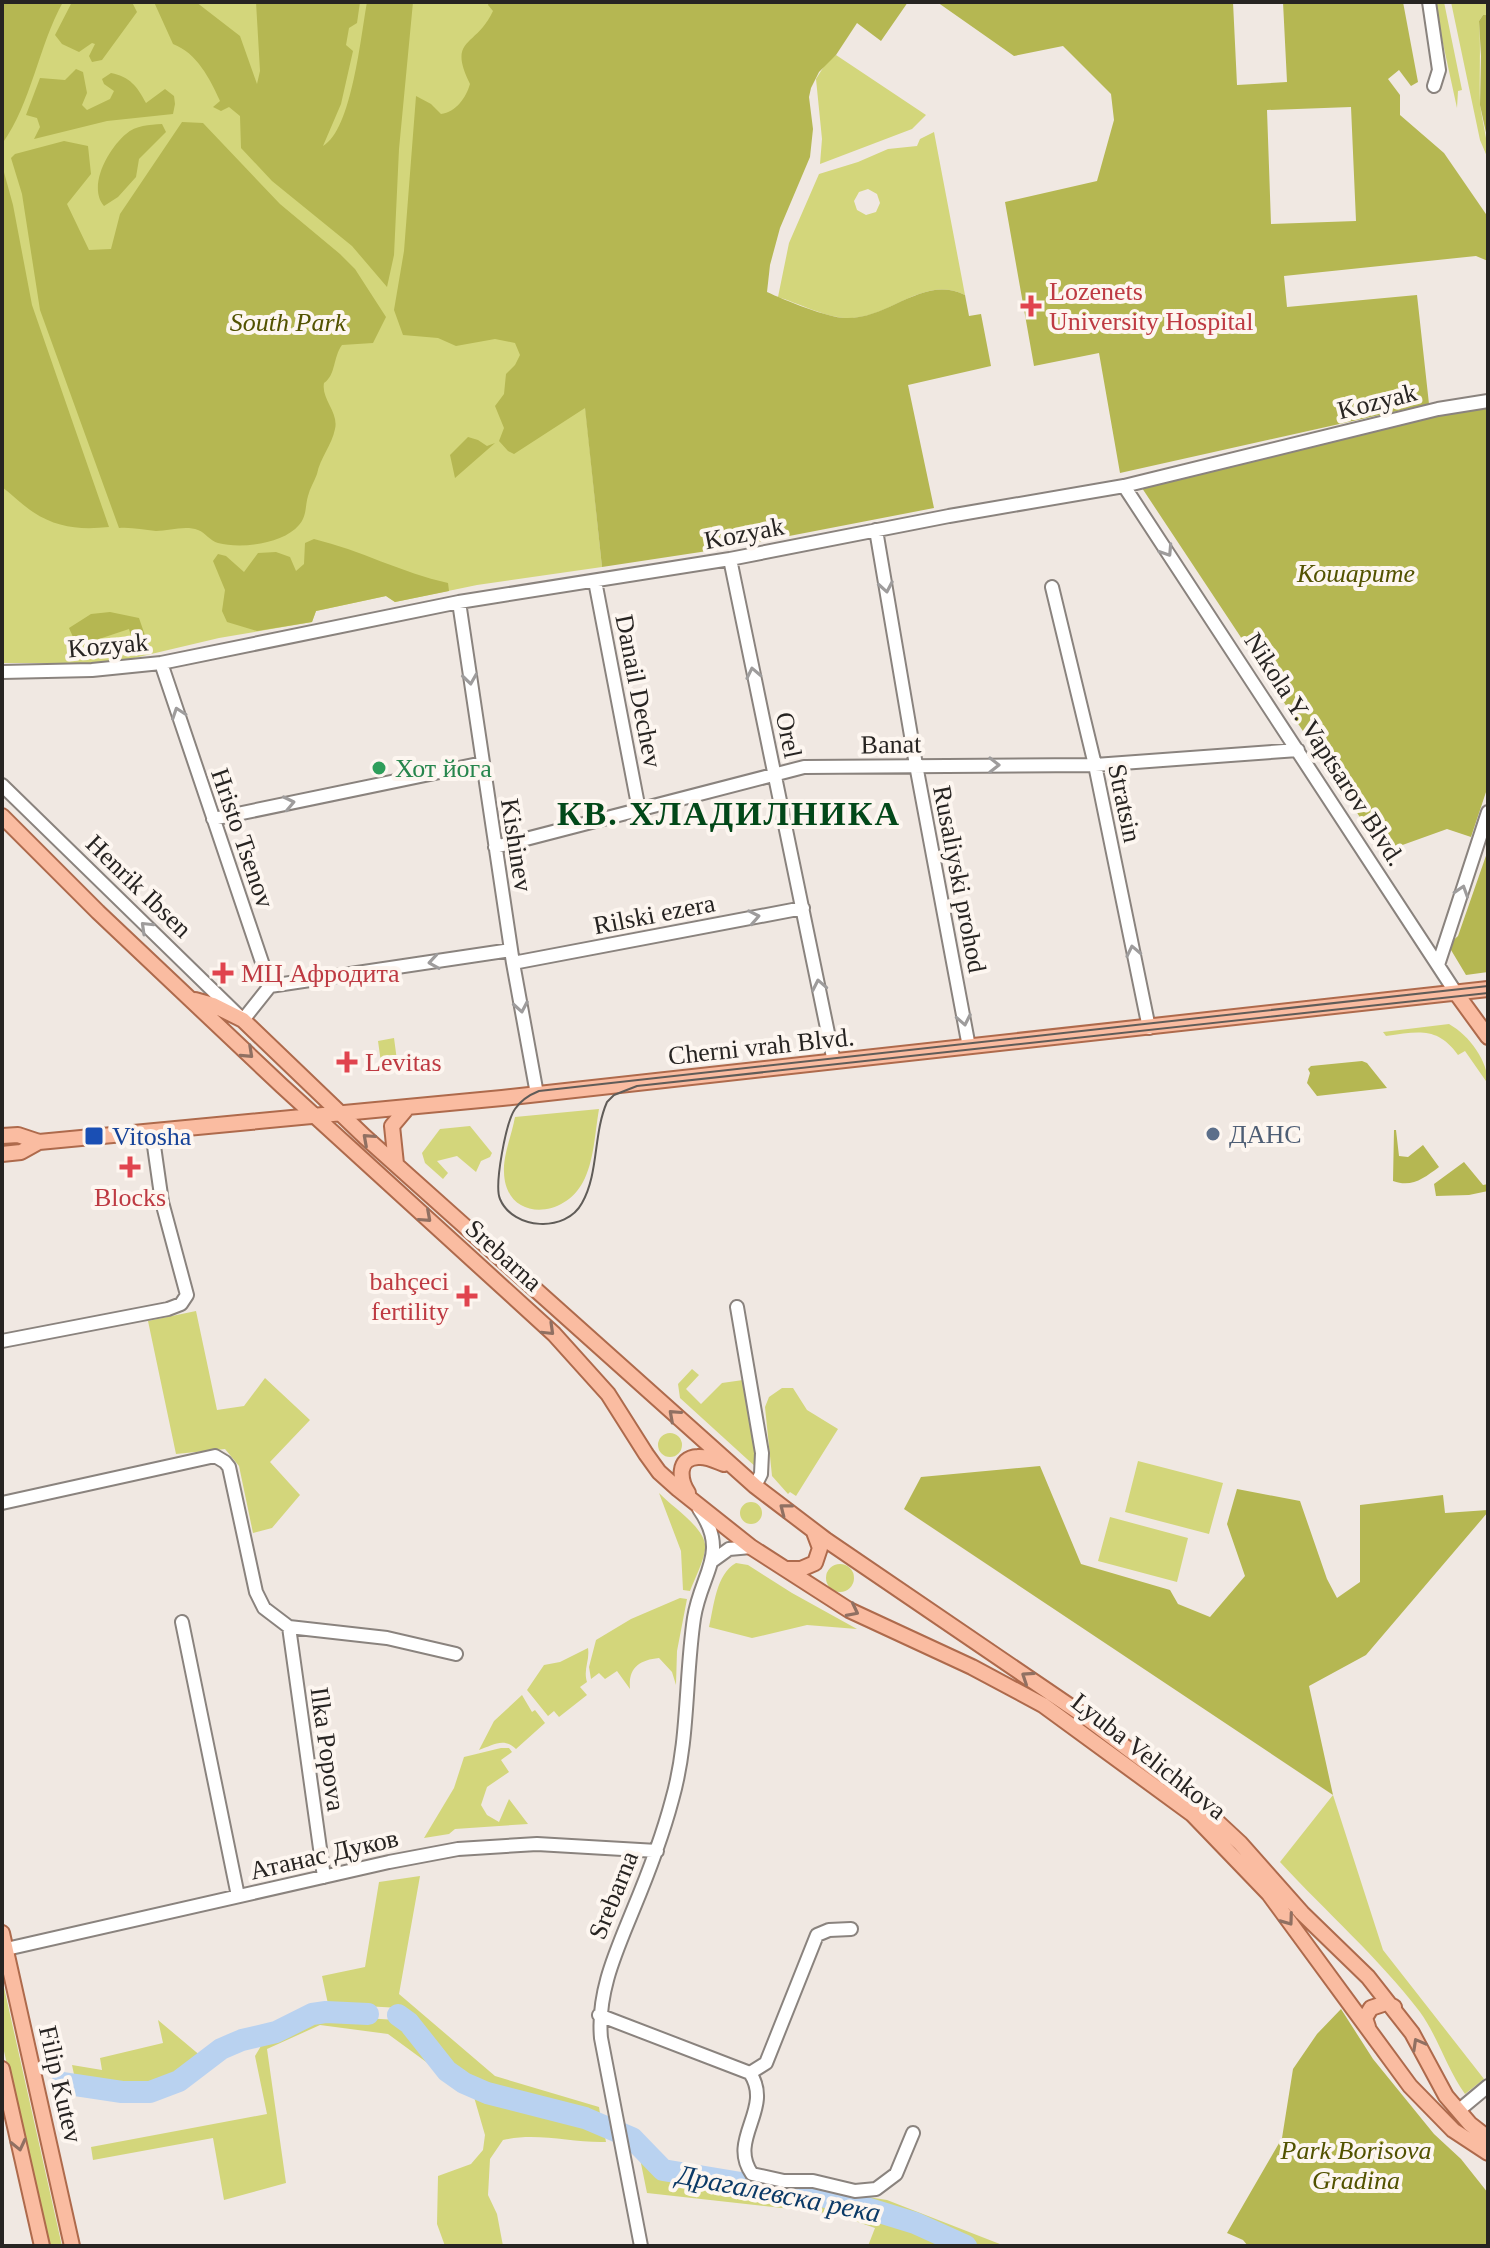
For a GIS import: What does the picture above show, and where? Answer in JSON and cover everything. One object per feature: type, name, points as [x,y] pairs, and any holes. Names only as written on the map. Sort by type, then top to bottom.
[{"type":"main road","name":"Henrik Ibsen","points":[[2,816],[98,912],[316,1116]]},
{"type":"main road","name":"Cherni vrah Blvd.","points":[[2,1136],[18,1135],[39,1142],[340,1114],[1488,989]]},
{"type":"main road","name":"Nikola Y. Vaptsarov Blvd.","points":[[1456,993],[1488,1037]]},
{"type":"main road","name":"Henrik Ibsen","points":[[191,999],[213,1005],[243,1020],[340,1114]]},
{"type":"main road","points":[[396,1164],[392,1126],[408,1107]]},
{"type":"main road","name":"Srebarna","points":[[340,1114],[732,1467],[814,1532]]},
{"type":"main road","name":"Srebarna","points":[[316,1116],[554,1334],[608,1394],[659,1472],[695,1503]]},
{"type":"main road","name":"Cherni vrah Blvd.","points":[[2,1154],[21,1152],[39,1142]]},
{"type":"main road","points":[[695,1503],[681,1479],[684,1465],[694,1457],[703,1457],[732,1467]]},
{"type":"main road","name":"Lyuba Velichkova","points":[[695,1503],[751,1547],[849,1610],[972,1667],[1043,1705],[1182,1806],[1269,1894],[1410,2086],[1453,2130],[1487,2147]]},
{"type":"main road","points":[[788,1569],[801,1569],[815,1563],[820,1548],[814,1532]]},
{"type":"main road","name":"Lyuba Velichkova","points":[[814,1532],[1080,1713],[1184,1791],[1240,1843],[1302,1913],[1358,1966],[1394,2007],[1458,2111],[1487,2147]]},
{"type":"main road","name":"Filip Kutev","points":[[2,1933],[72,2246]]},
{"type":"main road","points":[[1368,2028],[1365,2018],[1371,2008],[1386,2003],[1394,2007]]},
{"type":"main road","name":"Filip Kutev","points":[[2,2069],[42,2246]]},
{"type":"main road","points":[[1410,2086],[1420,2090],[1427,2088],[1432,2084],[1432,2071]]},
{"type":"street","points":[[1429,2],[1439,70],[1434,86]]},
{"type":"street","name":"Kozyak","points":[[2,672],[92,670],[161,663],[459,602],[730,559],[1124,486],[1438,409],[1488,401]]},
{"type":"street","name":"Nikola Y. Vaptsarov Blvd.","points":[[1124,486],[1456,993]]},
{"type":"street","name":"Rusaliyski prohod","points":[[876,530],[969,1047]]},
{"type":"street","name":"Orel","points":[[730,559],[834,1062]]},
{"type":"street","name":"Danail Dechev","points":[[595,581],[639,810]]},
{"type":"street","name":"Stratsin","points":[[1052,587],[1095,765],[1149,1028]]},
{"type":"street","name":"Kishinev","points":[[459,602],[512,957],[537,1094]]},
{"type":"street","name":"Hristo Tsenov","points":[[161,663],[270,986]]},
{"type":"street","name":"Banat","points":[[495,847],[804,767],[1095,765],[1298,750]]},
{"type":"street","points":[[213,819],[483,763]]},
{"type":"street","name":"Henrik Ibsen","points":[[2,785],[243,1020]]},
{"type":"street","points":[[1438,965],[1488,812]]},
{"type":"street","name":"Rilski ezera","points":[[270,986],[512,957],[803,908]]},
{"type":"street","points":[[243,1020],[270,986]]},
{"type":"street","points":[[2,1341],[181,1304],[187,1295],[162,1202],[152,1132]]},
{"type":"street","points":[[737,1307],[762,1453],[761,1474],[755,1486]]},
{"type":"street","points":[[2,1503],[215,1456],[229,1467],[260,1601],[272,1616],[289,1627],[387,1638],[456,1654]]},
{"type":"street","name":"Srebarna","points":[[641,2246],[599,2015],[604,1987],[657,1851],[681,1767],[689,1651],[695,1612],[714,1547],[712,1531],[695,1503]]},
{"type":"street","points":[[711,1562],[729,1549],[751,1547]]},
{"type":"street","points":[[182,1622],[238,1896]]},
{"type":"street","name":"Ilka Popova","points":[[289,1627],[324,1877]]},
{"type":"street","name":"Атанас Дуков","points":[[4,1949],[445,1851],[513,1844],[657,1851]]},
{"type":"street","points":[[750,2073],[766,2063],[817,1935],[829,1930],[851,1929]]},
{"type":"street","points":[[599,2015],[750,2073],[758,2086],[757,2106],[743,2146],[744,2163],[752,2174],[784,2181],[813,2181],[855,2191],[876,2189],[896,2174],[913,2133]]},
{"type":"street","points":[[1458,2111],[1488,2086]]},
{"type":"green space","name":"South Park","points":[[2,2],[783,2],[559,156],[602,567],[477,585],[395,602],[386,596],[316,611],[312,622],[219,638],[113,663],[2,663]]},
{"type":"green space","points":[[2,2],[63,2],[21,110],[2,144]]},
{"type":"green space","points":[[72,2],[132,2],[137,12],[102,60],[92,62],[89,56],[95,44],[79,52],[62,44],[55,35]]},
{"type":"green space","points":[[154,2],[196,2],[240,36],[257,84],[260,71],[256,2],[360,2],[357,23],[349,28],[346,45],[353,51],[341,104],[323,146],[333,137],[348,102],[367,2],[413,2],[399,149],[394,255],[387,287],[352,246],[272,181],[241,148],[240,116],[229,107],[221,111],[213,107],[220,101],[212,84],[196,60],[173,44]]},
{"type":"green space","points":[[489,2],[908,2],[881,41],[857,23],[836,55],[819,72],[811,88],[809,97],[813,129],[810,157],[780,228],[770,265],[767,292],[818,312],[845,318],[861,317],[935,290],[950,290],[965,295],[969,316],[981,314],[991,366],[908,385],[934,508],[727,548],[602,567],[585,408],[514,454],[508,451],[499,441],[504,428],[495,406],[504,394],[506,374],[520,355],[515,343],[495,339],[456,346],[438,338],[403,335],[394,310],[404,251],[416,96],[441,114],[460,104],[470,84],[464,69],[463,50],[493,11]]},
{"type":"green space","points":[[937,2],[1233,2],[1237,85],[1287,82],[1283,2],[1403,2],[1418,82],[1411,86],[1399,70],[1388,79],[1400,95],[1400,115],[1444,153],[1488,217],[1488,261],[1476,256],[1284,276],[1287,307],[1417,295],[1429,404],[1120,473],[1099,353],[1034,366],[1005,202],[1097,181],[1114,120],[1111,94],[1063,46],[1014,56]],"holes":[[[1351,107],[1356,221],[1271,224],[1267,110]]]},
{"type":"green space","points":[[1434,2],[1444,2],[1462,90],[1458,91],[1457,108]]},
{"type":"green space","points":[[1451,2],[1488,2],[1488,15],[1483,15],[1479,21],[1480,103],[1488,159],[1480,140]]},
{"type":"green space","points":[[1483,15],[1488,15],[1488,142],[1480,105],[1479,21]]},
{"type":"green space","points":[[836,55],[926,115],[912,129],[820,164],[822,139],[816,79],[826,63]]},
{"type":"green space","points":[[76,69],[83,72],[87,93],[82,105],[87,110],[110,99],[114,91],[102,79],[111,73],[132,83],[146,103],[165,89],[174,96],[173,114],[107,121],[34,139],[40,127],[37,118],[26,115],[40,78],[65,80]]},
{"type":"green space","points":[[182,122],[203,123],[280,204],[355,269],[386,317],[373,343],[342,345],[339,350],[331,375],[324,383],[325,395],[336,423],[331,441],[299,525],[272,541],[227,545],[193,529],[156,531],[119,528],[40,310],[22,194],[11,158],[15,154],[64,141],[88,146],[91,174],[67,204],[89,250],[111,249],[120,214]]},
{"type":"green space","points":[[162,124],[166,132],[139,159],[136,177],[118,197],[104,206],[99,198],[99,178],[113,148],[134,129]]},
{"type":"green space","points":[[934,132],[965,295],[934,290],[876,313],[845,318],[778,297],[789,243],[819,174],[888,149],[917,146],[920,139]],"holes":[[[868,189],[877,194],[880,203],[876,212],[866,215],[857,210],[854,201],[859,192]]]},
{"type":"green space","points":[[2,165],[32,305],[109,527],[79,528],[51,522],[2,487]]},
{"type":"green space","name":"Кошарите","points":[[1488,407],[1488,786],[1471,837],[1447,829],[1383,852],[1142,488],[1438,414]]},
{"type":"green space","points":[[468,437],[487,446],[495,443],[455,478],[450,455]]},
{"type":"green space","points":[[314,539],[448,583],[449,591],[395,602],[386,596],[316,611],[312,622],[257,631],[227,622],[222,611],[225,590],[213,561],[218,554],[226,556],[244,572],[258,553],[276,552],[290,557],[296,571],[304,564],[305,543]]},
{"type":"green space","points":[[110,612],[139,618],[151,653],[137,656],[129,629],[93,641],[73,637],[69,628],[91,614]]},
{"type":"green space","points":[[1488,850],[1488,972],[1466,975],[1448,945],[1458,936]]},
{"type":"green space","points":[[1449,1024],[1464,1035],[1476,1050],[1485,1067],[1488,1084],[1465,1051],[1458,1055],[1434,1035],[1386,1036],[1383,1032]]},
{"type":"green space","points":[[394,1038],[398,1068],[382,1070],[378,1041]]},
{"type":"green space","points":[[1362,1061],[1387,1088],[1317,1096],[1307,1083],[1311,1066]]},
{"type":"green space","points":[[599,1109],[590,1165],[574,1194],[562,1203],[536,1210],[514,1200],[507,1188],[504,1165],[515,1117]]},
{"type":"green space","points":[[470,1126],[492,1153],[490,1157],[481,1161],[476,1172],[457,1156],[437,1161],[448,1173],[443,1179],[425,1163],[422,1153],[440,1129]]},
{"type":"green space","points":[[1394,1130],[1399,1156],[1408,1157],[1423,1145],[1439,1167],[1412,1183],[1393,1181]]},
{"type":"green space","points":[[1464,1162],[1483,1185],[1488,1184],[1488,1191],[1436,1196],[1434,1184]]},
{"type":"green space","points":[[196,1311],[217,1410],[244,1406],[265,1378],[310,1420],[270,1462],[300,1495],[272,1528],[253,1533],[239,1466],[225,1449],[176,1454],[148,1321]]},
{"type":"green space","points":[[692,1369],[699,1375],[686,1389],[701,1404],[722,1383],[743,1380],[758,1469],[680,1398],[678,1384]]},
{"type":"green space","points":[[782,1388],[793,1388],[807,1410],[838,1429],[796,1496],[790,1492],[788,1494],[772,1476],[765,1407],[769,1397]]},
{"type":"green space","points":[[670,1433],[681,1440],[682,1445],[675,1456],[670,1457],[659,1450],[658,1445],[665,1434]]},
{"type":"green space","points":[[1138,1461],[1223,1483],[1209,1534],[1125,1512]]},
{"type":"green space","points":[[1040,1466],[1081,1564],[1170,1590],[1178,1604],[1210,1617],[1245,1576],[1227,1524],[1237,1489],[1300,1501],[1327,1579],[1337,1598],[1360,1582],[1360,1505],[1443,1495],[1445,1513],[1488,1512],[1366,1655],[1309,1686],[1333,1795],[904,1509],[921,1477]]},
{"type":"green space","points":[[659,1493],[696,1527],[705,1542],[703,1560],[690,1591],[683,1590],[681,1551]]},
{"type":"green space","points":[[747,1502],[755,1502],[762,1513],[755,1524],[747,1524],[740,1517],[740,1509]]},
{"type":"green space","points":[[1110,1517],[1188,1538],[1177,1582],[1098,1561]]},
{"type":"green space","points":[[736,1563],[748,1565],[857,1629],[807,1625],[752,1638],[709,1627],[720,1583]]},
{"type":"green space","points":[[840,1564],[850,1568],[854,1578],[850,1588],[840,1592],[830,1588],[826,1578],[830,1568]]},
{"type":"green space","points":[[680,1598],[687,1599],[677,1651],[676,1685],[672,1672],[659,1658],[636,1666],[630,1689],[617,1671],[605,1679],[599,1673],[591,1679],[589,1667],[596,1640],[631,1619]]},
{"type":"green space","points":[[588,1648],[587,1682],[580,1687],[587,1695],[559,1717],[554,1711],[548,1716],[527,1690],[544,1665],[560,1662]]},
{"type":"green space","points":[[522,1695],[532,1712],[535,1710],[545,1723],[516,1749],[503,1743],[479,1750],[494,1721]]},
{"type":"green space","points":[[509,1748],[512,1752],[501,1760],[509,1772],[487,1787],[481,1805],[487,1815],[499,1822],[509,1799],[528,1824],[455,1829],[449,1834],[424,1838],[454,1788],[464,1757]]},
{"type":"green space","points":[[1333,1795],[1383,1950],[1484,2079],[1465,2094],[1420,2012],[1280,1862]]},
{"type":"green space","points":[[420,1876],[399,1994],[495,2076],[599,2107],[601,2120],[481,2084],[454,2067],[415,2018],[400,2008],[328,2004],[322,1976],[365,1967],[379,1882]]},
{"type":"green space","points":[[2,1983],[62,2246],[47,2246],[2,2042]]},
{"type":"green space","name":"Park Borisova Gradina","points":[[1341,2009],[1373,2059],[1434,2134],[1461,2159],[1488,2193],[1488,2246],[1248,2246],[1243,2240],[1227,2233],[1282,2138],[1293,2069],[1317,2034]]},
{"type":"green space","points":[[317,2017],[396,2020],[411,2029],[443,2072],[467,2089],[499,2102],[604,2131],[606,2142],[542,2137],[503,2140],[490,2159],[488,2195],[497,2214],[503,2246],[445,2246],[437,2224],[438,2176],[471,2164],[483,2150],[485,2135],[474,2097],[388,2034],[320,2025],[267,2049],[286,2183],[224,2200],[213,2138],[93,2160],[91,2147],[267,2114],[255,2056],[264,2041]]},
{"type":"green space","points":[[158,2020],[202,2057],[187,2070],[158,2085],[143,2087],[111,2086],[75,2079],[72,2065],[102,2070],[100,2058],[163,2043]]},
{"type":"green space","points":[[635,2134],[671,2166],[887,2200],[1005,2246],[868,2246],[875,2228],[835,2214],[647,2193]]},
{"type":"waterway","name":"Драгалевска река","points":[[62,2083],[122,2092],[150,2092],[179,2081],[221,2049],[276,2032],[312,2014],[368,2014]]},
{"type":"waterway","name":"Драгалевска река","points":[[398,2015],[409,2023],[447,2071],[464,2083],[487,2093],[585,2118],[632,2138],[663,2170],[837,2199],[915,2223],[966,2246]]},
{"type":"tram line","points":[[1488,986],[539,1091],[523,1100],[512,1116],[500,1168],[500,1199],[516,1217],[527,1222],[552,1223],[574,1213],[582,1203],[591,1179],[607,1102],[614,1095],[637,1086],[1488,993]]},
{"type":"place","name":"Lozenets University Hospital","points":[[1031,306]]},
{"type":"place","name":"Хот йога","points":[[379,768]]},
{"type":"place","name":"МЦ Афродита","points":[[223,973]]},
{"type":"place","name":"Levitas","points":[[347,1062]]},
{"type":"place","name":"ДАНС","points":[[1213,1134]]},
{"type":"place","name":"Vitosha","points":[[94,1136]]},
{"type":"place","name":"Blocks","points":[[130,1167]]},
{"type":"place","name":"bahçeci fertility","points":[[467,1296]]},
{"type":"district","name":"КВ. ХЛАДИЛНИКА","points":[[729,813]]}]
